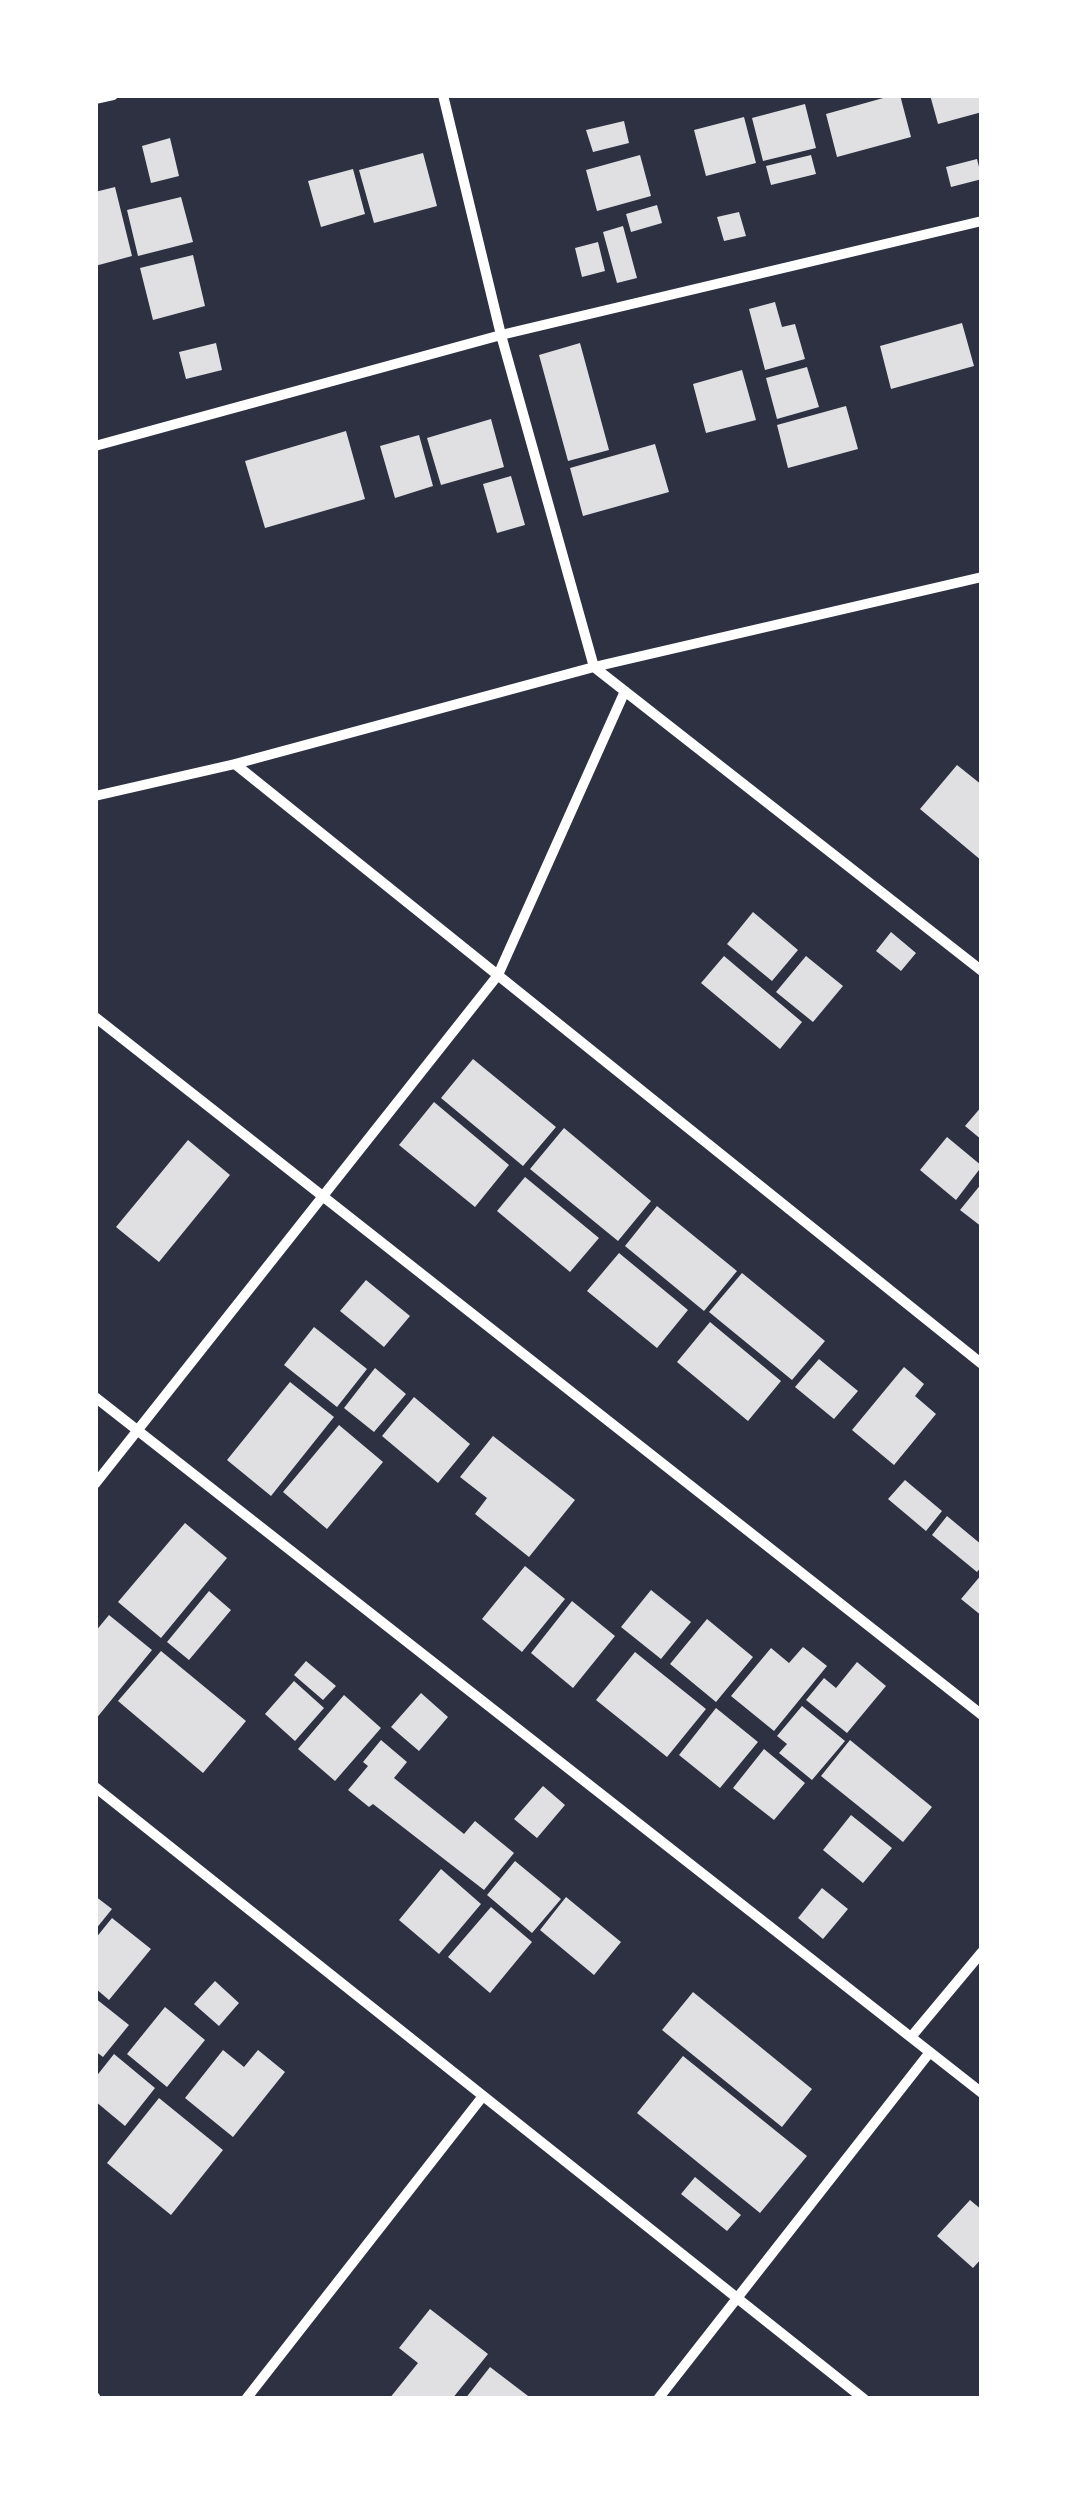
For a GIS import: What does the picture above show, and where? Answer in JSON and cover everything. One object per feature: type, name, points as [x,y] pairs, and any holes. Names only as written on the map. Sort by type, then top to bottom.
[{"type":"street","points":[[95,99],[113,95]]},
{"type":"street","points":[[443,95],[502,335],[594,667],[982,971]]},
{"type":"street","points":[[95,446],[502,335],[982,221]]},
{"type":"street","points":[[95,796],[235,764],[594,667],[982,577]]},
{"type":"street","points":[[95,1484],[498,975],[625,691]]},
{"type":"street","points":[[235,764],[982,1364]]},
{"type":"street","points":[[95,1017],[982,1716]]},
{"type":"street","points":[[95,1397],[982,2093]]},
{"type":"street","points":[[95,1787],[864,2399]]},
{"type":"street","points":[[911,2037],[982,1952]]},
{"type":"street","points":[[658,2399],[930,2052]]},
{"type":"street","points":[[246,2399],[483,2096]]},
{"type":"building","points":[[900,95],[911,137],[837,157],[826,114]]},
{"type":"building","points":[[930,95],[982,95],[982,112],[938,124]]},
{"type":"building","points":[[805,104],[816,148],[763,161],[752,118]]},
{"type":"building","points":[[744,117],[756,163],[706,176],[694,130]]},
{"type":"building","points":[[624,121],[629,143],[593,152],[586,130]]},
{"type":"building","points":[[170,138],[179,176],[151,183],[142,146]]},
{"type":"building","points":[[423,153],[437,206],[374,223],[359,170]]},
{"type":"building","points":[[640,155],[651,196],[597,211],[586,170]]},
{"type":"building","points":[[811,155],[816,174],[771,185],[766,166]]},
{"type":"building","points":[[977,159],[982,179],[951,187],[946,167]]},
{"type":"building","points":[[353,169],[365,214],[321,227],[308,181]]},
{"type":"building","points":[[115,187],[132,256],[95,266],[95,192]]},
{"type":"building","points":[[181,197],[193,242],[138,256],[127,210]]},
{"type":"building","points":[[657,205],[662,223],[631,232],[626,214]]},
{"type":"building","points":[[739,212],[746,236],[724,241],[717,217]]},
{"type":"building","points":[[623,226],[637,278],[617,283],[603,232]]},
{"type":"building","points":[[598,242],[605,271],[582,277],[575,248]]},
{"type":"building","points":[[193,255],[205,306],[153,320],[140,268]]},
{"type":"building","points":[[775,302],[782,327],[795,324],[805,359],[765,370],[749,309]]},
{"type":"building","points":[[962,323],[974,366],[891,389],[880,346]]},
{"type":"building","points":[[216,343],[222,370],[186,379],[179,352]]},
{"type":"building","points":[[580,343],[609,450],[568,461],[539,355]]},
{"type":"building","points":[[807,367],[819,407],[777,419],[766,378]]},
{"type":"building","points":[[742,370],[756,420],[706,433],[693,384]]},
{"type":"building","points":[[846,406],[858,449],[788,468],[777,425]]},
{"type":"building","points":[[491,419],[504,467],[441,485],[427,438]]},
{"type":"building","points":[[346,431],[365,499],[265,528],[245,461]]},
{"type":"building","points":[[419,435],[433,486],[395,498],[380,446]]},
{"type":"building","points":[[655,444],[669,492],[583,516],[570,468]]},
{"type":"building","points":[[511,476],[525,525],[497,533],[483,484]]},
{"type":"building","points":[[957,765],[982,785],[982,861],[920,809]]},
{"type":"building","points":[[753,912],[798,950],[772,981],[727,944]]},
{"type":"building","points":[[891,932],[916,953],[901,971],[876,951]]},
{"type":"building","points":[[724,956],[802,1022],[780,1049],[701,983]]},
{"type":"building","points":[[806,956],[843,986],[813,1022],[776,992]]},
{"type":"building","points":[[473,1059],[556,1127],[523,1166],[441,1098]]},
{"type":"building","points":[[434,1102],[509,1165],[475,1207],[399,1145]]},
{"type":"building","points":[[982,1106],[982,1140],[965,1126]]},
{"type":"building","points":[[564,1128],[651,1201],[618,1241],[530,1169]]},
{"type":"building","points":[[947,1137],[982,1166],[956,1200],[920,1170]]},
{"type":"building","points":[[188,1140],[230,1175],[159,1262],[116,1227]]},
{"type":"building","points":[[525,1177],[599,1238],[570,1272],[497,1211]]},
{"type":"building","points":[[982,1183],[982,1227],[960,1210]]},
{"type":"building","points":[[657,1206],[737,1271],[704,1311],[625,1246]]},
{"type":"building","points":[[619,1253],[688,1310],[657,1348],[587,1291]]},
{"type":"building","points":[[742,1273],[825,1341],[792,1380],[709,1312]]},
{"type":"building","points":[[366,1280],[410,1316],[384,1347],[340,1311]]},
{"type":"building","points":[[710,1322],[781,1381],[748,1421],[677,1362]]},
{"type":"building","points":[[314,1327],[367,1369],[337,1407],[284,1365]]},
{"type":"building","points":[[819,1359],[858,1391],[834,1419],[795,1387]]},
{"type":"building","points":[[904,1367],[924,1384],[915,1396],[936,1414],[894,1465],[852,1430]]},
{"type":"building","points":[[375,1368],[406,1394],[374,1432],[344,1408]]},
{"type":"building","points":[[290,1382],[334,1417],[271,1496],[227,1460]]},
{"type":"building","points":[[414,1397],[470,1444],[438,1483],[382,1436]]},
{"type":"building","points":[[339,1425],[383,1462],[327,1529],[283,1492]]},
{"type":"building","points":[[493,1436],[575,1500],[529,1557],[475,1514],[487,1498],[460,1477]]},
{"type":"building","points":[[905,1480],[942,1511],[926,1531],[888,1499]]},
{"type":"building","points":[[947,1516],[982,1545],[982,1566],[977,1572],[932,1535]]},
{"type":"building","points":[[185,1523],[227,1558],[161,1638],[118,1602]]},
{"type":"building","points":[[525,1566],[565,1599],[522,1652],[482,1619]]},
{"type":"building","points":[[982,1574],[982,1616],[961,1599]]},
{"type":"building","points":[[651,1590],[691,1622],[661,1659],[621,1627]]},
{"type":"building","points":[[209,1591],[231,1610],[189,1660],[167,1642]]},
{"type":"building","points":[[572,1601],[615,1636],[573,1688],[531,1653]]},
{"type":"building","points":[[109,1615],[152,1650],[95,1720],[95,1632]]},
{"type":"building","points":[[707,1619],[753,1657],[716,1702],[670,1664]]},
{"type":"building","points":[[803,1647],[827,1666],[774,1731],[731,1696],[771,1648],[789,1663]]},
{"type":"building","points":[[161,1651],[246,1721],[203,1773],[118,1701]]},
{"type":"building","points":[[635,1652],[706,1709],[667,1757],[596,1700]]},
{"type":"building","points":[[306,1661],[336,1686],[323,1700],[294,1675]]},
{"type":"building","points":[[857,1662],[886,1686],[847,1733],[806,1700],[824,1678],[836,1688]]},
{"type":"building","points":[[294,1681],[324,1708],[295,1741],[265,1714]]},
{"type":"building","points":[[421,1693],[448,1717],[419,1751],[391,1727]]},
{"type":"building","points":[[344,1695],[381,1728],[335,1781],[298,1749]]},
{"type":"building","points":[[802,1706],[845,1741],[812,1780],[779,1753],[787,1744],[777,1736]]},
{"type":"building","points":[[716,1708],[758,1742],[720,1788],[679,1755]]},
{"type":"building","points":[[381,1740],[407,1762],[394,1778],[464,1834],[475,1821],[514,1853],[484,1890],[373,1804],[369,1807],[348,1790],[368,1766],[363,1762]]},
{"type":"building","points":[[850,1740],[932,1807],[903,1842],[821,1776]]},
{"type":"building","points":[[764,1749],[805,1783],[774,1820],[733,1788]]},
{"type":"building","points":[[543,1786],[565,1805],[537,1838],[514,1819]]},
{"type":"building","points":[[851,1815],[892,1848],[863,1883],[823,1850]]},
{"type":"building","points":[[515,1861],[561,1899],[532,1933],[487,1895]]},
{"type":"building","points":[[441,1869],[481,1904],[439,1954],[399,1920]]},
{"type":"building","points":[[822,1888],[848,1909],[823,1939],[798,1918]]},
{"type":"building","points":[[95,1896],[112,1909],[95,1930]]},
{"type":"building","points":[[566,1897],[621,1942],[594,1975],[540,1930]]},
{"type":"building","points":[[491,1907],[532,1942],[490,1993],[448,1957]]},
{"type":"building","points":[[112,1918],[151,1949],[109,2000],[95,1988],[95,1939]]},
{"type":"building","points":[[215,1981],[239,2003],[219,2026],[194,2004]]},
{"type":"building","points":[[693,1992],[812,2089],[782,2127],[662,2030]]},
{"type":"building","points":[[95,1998],[129,2025],[103,2057],[95,2051]]},
{"type":"building","points":[[165,2007],[205,2040],[167,2087],[127,2054]]},
{"type":"building","points":[[223,2050],[244,2067],[258,2050],[285,2072],[233,2137],[185,2098]]},
{"type":"building","points":[[114,2054],[155,2088],[125,2126],[95,2101],[95,2078]]},
{"type":"building","points":[[683,2056],[807,2156],[760,2213],[637,2113]]},
{"type":"building","points":[[159,2098],[223,2150],[171,2215],[107,2163]]},
{"type":"building","points":[[695,2177],[741,2215],[727,2231],[681,2194]]},
{"type":"building","points":[[970,2200],[982,2210],[982,2258],[973,2268],[937,2236]]},
{"type":"building","points":[[430,2309],[488,2354],[452,2399],[389,2399],[418,2363],[399,2348]]},
{"type":"building","points":[[490,2367],[532,2399],[465,2399]]}]
